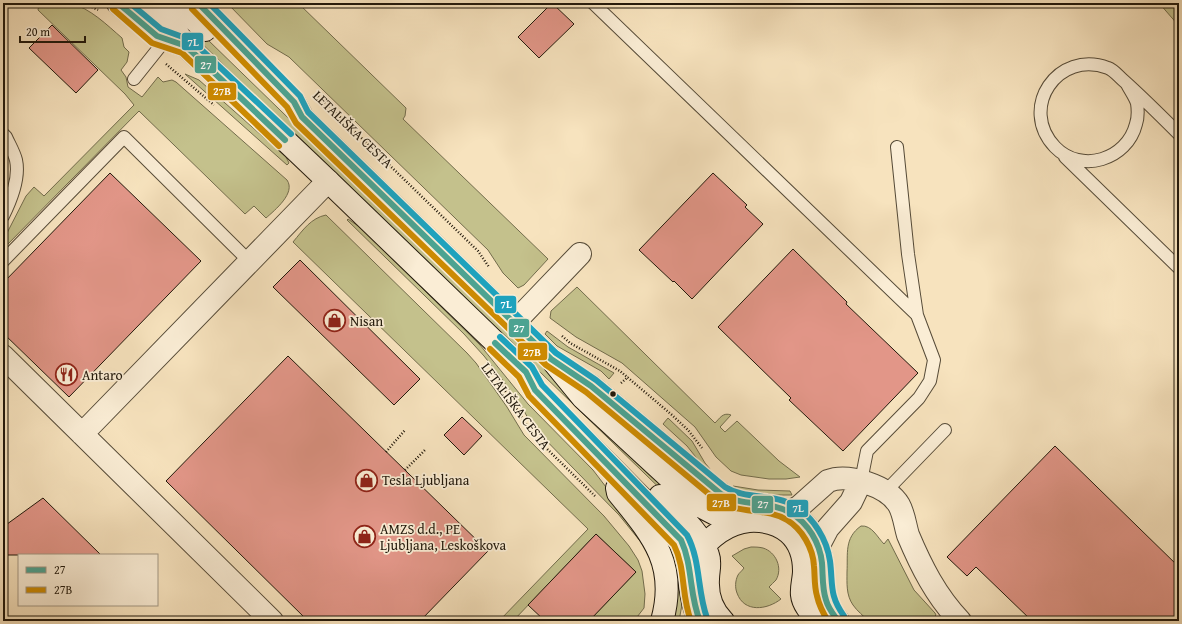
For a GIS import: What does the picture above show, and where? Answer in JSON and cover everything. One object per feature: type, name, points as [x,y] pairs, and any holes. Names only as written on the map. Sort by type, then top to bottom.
[{"type":"main road","name":"LETALIŠKA CESTA","points":[[118,3],[157,36],[176,43],[328,180],[526,372],[544,381],[686,521],[704,544],[710,562],[708,580],[709,598],[715,612],[723,621]]},
{"type":"main road","name":"LETALIŠKA CESTA","points":[[149,3],[169,21],[176,43]]},
{"type":"main road","name":"LETALIŠKA CESTA","points":[[177,3],[288,110],[302,117],[551,358],[583,398],[689,497],[708,511],[737,523]]},
{"type":"main road","name":"LETALIŠKA CESTA","points":[[198,3],[294,102],[302,117]]},
{"type":"main road","points":[[82,434],[328,180]]},
{"type":"main road","points":[[514,323],[580,254]]},
{"type":"main road","points":[[3,356],[272,621]]},
{"type":"main road","name":"LETALIŠKA CESTA","points":[[551,358],[591,386],[725,496],[737,501],[778,508],[788,532],[801,551],[803,557],[804,572],[802,597],[807,617]]},
{"type":"main road","name":"LETALIŠKA CESTA","points":[[526,372],[535,390],[681,540],[687,552],[690,566],[694,616]]},
{"type":"main road","points":[[614,470],[618,493],[651,535],[665,566],[667,593],[662,621]]},
{"type":"main road","points":[[818,547],[828,528],[851,502],[851,479]]},
{"type":"main road","points":[[782,518],[828,481],[851,479],[876,486],[893,498],[900,506],[907,533],[920,562],[932,585],[948,609],[960,621]]},
{"type":"main road","name":"LETALIŠKA CESTA","points":[[690,566],[704,544],[718,533],[737,523],[782,518]]},
{"type":"main road","points":[[782,518],[804,524],[818,547],[822,565],[823,584],[828,605],[838,621]]},
{"type":"main road","name":"LETALIŠKA CESTA","points":[[807,617],[823,584]]},
{"type":"lane","points":[[593,3],[917,315]]},
{"type":"lane","points":[[134,79],[176,43]]},
{"type":"lane","points":[[1179,134],[1110,68],[1094,64],[1079,65],[1064,71],[1052,81],[1043,94],[1040,110],[1042,125],[1048,140],[1179,268]]},
{"type":"lane","points":[[1059,151],[1072,159],[1087,162],[1102,160],[1115,154],[1126,144],[1134,132],[1138,118],[1137,103],[1127,84]]},
{"type":"lane","points":[[3,134],[6,137],[16,161],[16,177],[10,200],[3,216]]},
{"type":"lane","points":[[3,261],[124,137],[249,262]]},
{"type":"lane","points":[[851,479],[867,450],[919,398],[930,382],[934,360],[917,315],[908,254],[897,147]]},
{"type":"lane","points":[[885,492],[945,430]]},
{"type":"path","name":"LETALIŠKA CESTA","points":[[312,91],[478,251],[490,268]]},
{"type":"path","points":[[559,334],[570,343],[611,364],[628,377],[688,430],[699,442],[706,454]]},
{"type":"path","name":"LETALIŠKA CESTA","points":[[489,368],[540,442],[596,497]]},
{"type":"path","points":[[386,452],[406,430]]},
{"type":"path","points":[[405,470],[426,450]]},
{"type":"shaded area","points":[[58,2],[77,5],[104,23],[122,38],[124,47],[129,52],[127,62],[121,70],[126,77],[128,87],[142,97],[158,77],[163,82],[172,80],[176,82],[287,180],[289,190],[287,196],[266,218],[254,206],[245,214],[139,111],[3,249],[3,238],[26,196],[34,187],[44,196],[134,105],[125,94],[38,10],[38,3]]},
{"type":"shaded area","points":[[160,3],[170,3],[683,502],[678,506]]},
{"type":"shaded area","points":[[227,3],[298,3],[406,108],[403,119],[548,259],[524,285],[518,288],[503,273],[488,250],[289,57],[267,44]]},
{"type":"shaded area","points":[[1159,3],[1179,3],[1179,26]]},
{"type":"shaded area","points":[[185,74],[199,80],[286,157],[289,163],[287,165]]},
{"type":"shaded area","points":[[326,215],[467,353],[476,363],[507,407],[524,435],[604,516],[629,546],[638,560],[642,571],[645,594],[644,608],[634,621],[589,621],[636,572],[596,534],[513,621],[499,621],[588,529],[293,242],[312,222]]},
{"type":"shaded area","points":[[348,219],[361,228],[480,345],[528,404],[593,470],[622,508],[642,539],[640,541],[619,515],[533,427],[524,411],[484,356],[464,334],[347,220]]},
{"type":"shaded area","points":[[577,287],[715,423],[720,417],[726,414],[731,415],[720,427],[725,432],[737,421],[779,461],[800,477],[769,479],[741,475],[731,471],[716,457],[695,427],[622,363],[576,337],[550,318],[551,311]]},
{"type":"shaded area","points":[[547,331],[568,347],[614,373],[609,379],[601,371],[557,346],[545,334]]},
{"type":"shaded area","points":[[668,418],[692,441],[710,469],[707,471],[687,446],[663,424]]},
{"type":"shaded area","points":[[733,486],[758,490],[790,491],[792,495],[754,495],[731,489]]},
{"type":"shaded area","points":[[861,526],[871,529],[884,544],[888,539],[914,590],[935,613],[936,615],[931,621],[868,621],[853,605],[847,589],[847,553],[849,541]]},
{"type":"shaded area","points":[[676,546],[683,599],[679,621],[671,621],[669,552]]},
{"type":"shaded area","points":[[751,547],[768,550],[777,561],[779,570],[778,575],[776,580],[769,587],[781,599],[769,606],[756,608],[750,607],[740,599],[737,593],[737,577],[744,568],[732,556]]},
{"type":"building","points":[[552,3],[574,24],[539,58],[518,37]]},
{"type":"building","points":[[52,25],[98,70],[76,93],[29,48]]},
{"type":"building","points":[[110,173],[201,261],[69,397],[3,333],[3,283]]},
{"type":"building","points":[[713,173],[747,205],[745,207],[763,224],[692,299],[639,250]]},
{"type":"building","points":[[793,249],[847,302],[846,304],[918,373],[843,451],[789,400],[791,398],[718,327]]},
{"type":"building","name":"Nisan","points":[[300,260],[420,379],[394,405],[273,287]]},
{"type":"building","points":[[288,356],[488,551],[420,621],[308,621],[166,481]]},
{"type":"building","points":[[462,417],[482,436],[464,455],[444,435]]},
{"type":"building","points":[[1055,446],[1179,567],[1179,621],[1032,621],[976,567],[967,576],[947,557]]},
{"type":"building","points":[[43,498],[100,554],[3,555],[3,527]]},
{"type":"building","points":[[596,534],[636,572],[589,621],[545,621],[528,605]]},
{"type":"transit line","name":"27","points":[[118,3],[157,36],[186,46],[285,140]]},
{"type":"transit line","name":"7L","points":[[130,3],[161,29],[191,40],[291,134]]},
{"type":"transit line","name":"27","points":[[198,3],[294,102],[302,117],[551,359],[591,386],[721,494],[738,501],[774,506],[783,509],[803,522],[812,534],[819,548],[822,563],[823,586],[827,603],[838,621]]},
{"type":"transit line","name":"7L","points":[[209,3],[300,96],[308,112],[556,353],[596,380],[725,487],[742,494],[778,499],[787,502],[802,511],[814,523],[826,545],[830,561],[834,596],[839,609],[844,616]]},
{"type":"transit line","name":"27B","points":[[113,9],[152,43],[182,53],[279,146]]},
{"type":"transit line","name":"27B","points":[[192,9],[287,107],[296,123],[546,365],[586,392],[716,500],[734,508],[779,516],[797,528],[809,546],[813,559],[816,592],[820,606],[828,621]]},
{"type":"transit line","name":"7L","points":[[500,337],[532,367],[542,385],[687,535],[695,555],[707,618]]},
{"type":"transit line","name":"27","points":[[495,343],[526,372],[535,390],[681,540],[685,550],[694,601],[700,621]]},
{"type":"transit line","name":"27B","points":[[490,349],[519,377],[529,396],[674,545],[678,554],[686,602],[691,621]]},
{"type":"place","name":"Nisan","points":[[335,321]]},
{"type":"place","name":"Antaro","points":[[67,375]]},
{"type":"place","name":"Tesla Ljubljana","points":[[366,480]]},
{"type":"place","name":"AMZS d.d., PE Ljubljana, Leskoškova","points":[[365,537]]}]
